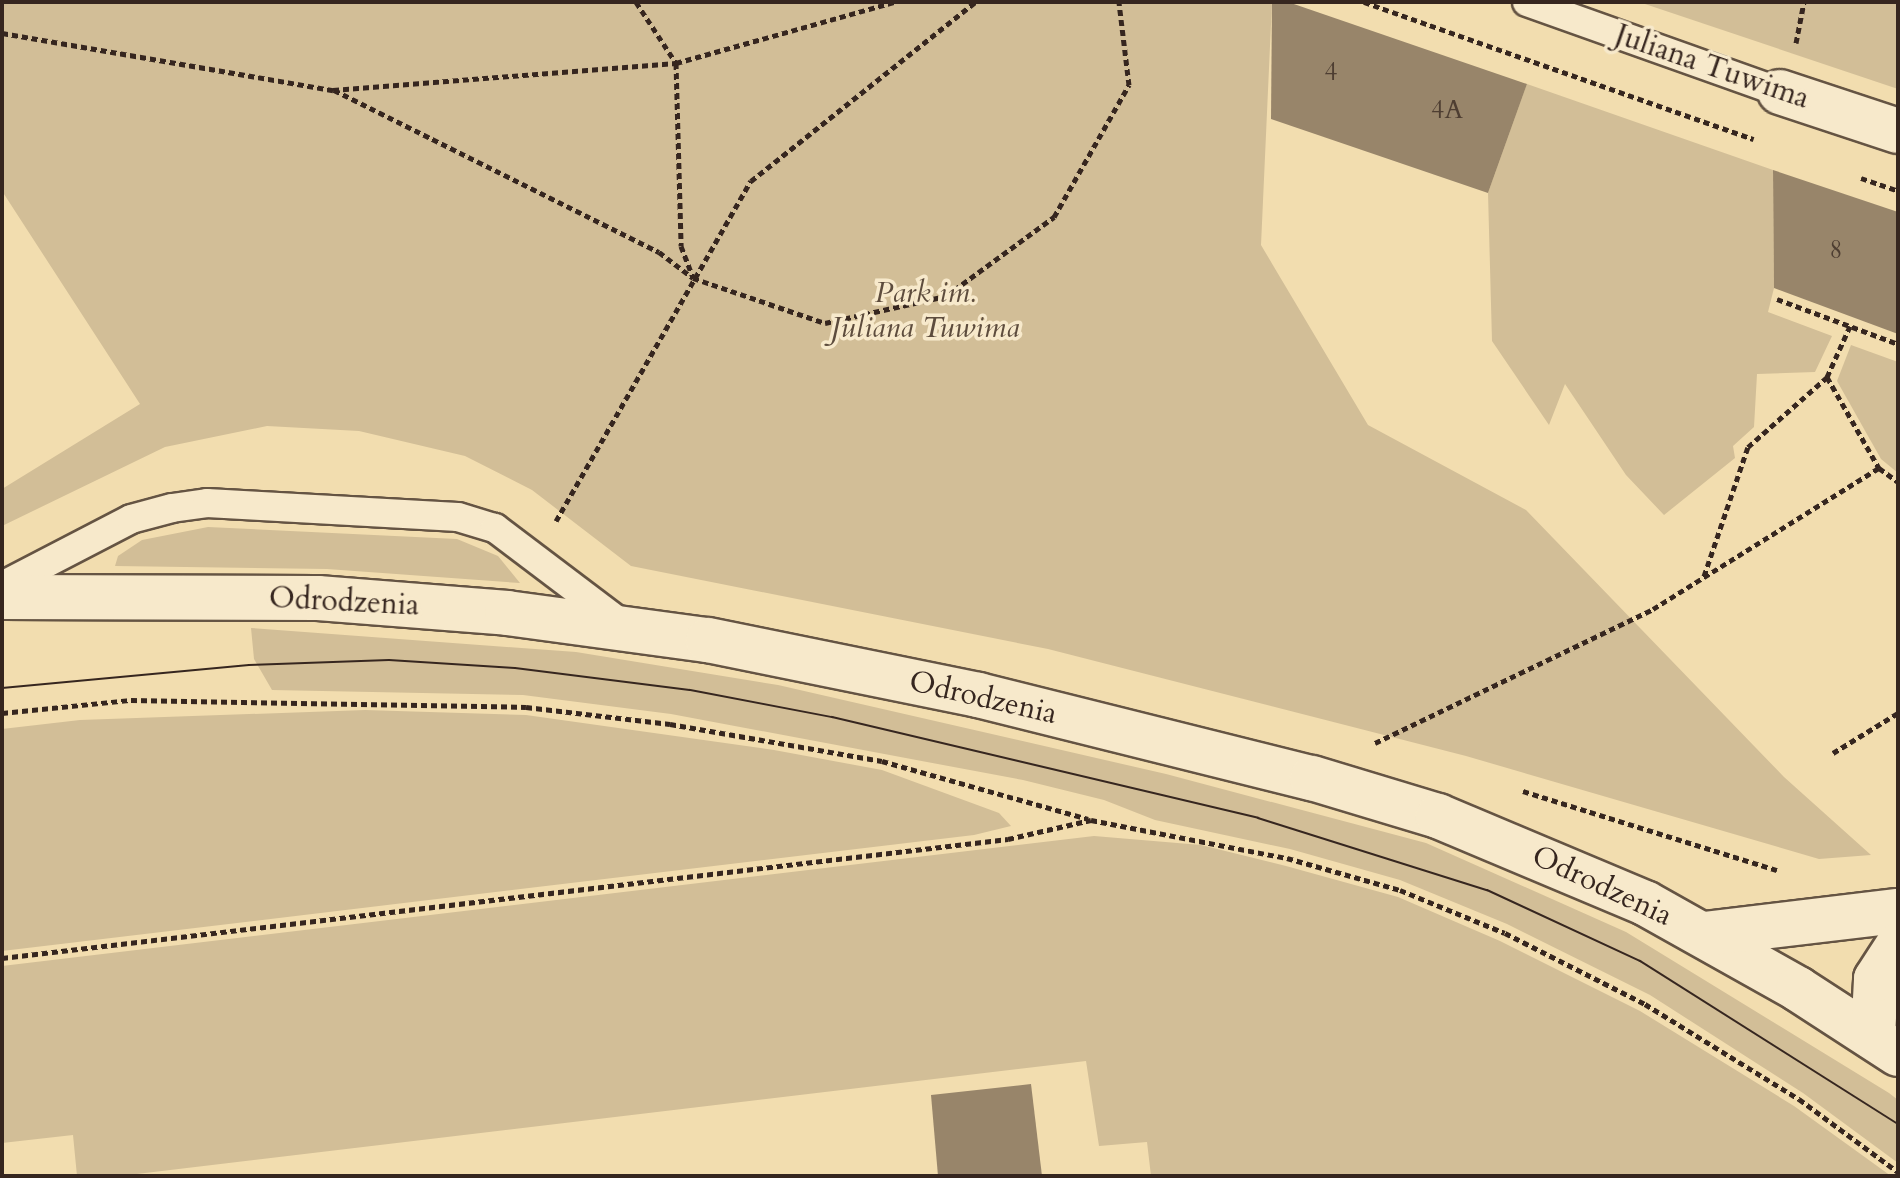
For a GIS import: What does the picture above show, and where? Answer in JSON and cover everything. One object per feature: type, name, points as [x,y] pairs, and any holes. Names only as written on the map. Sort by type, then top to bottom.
[{"type":"street","name":"Juliana Tuwima","points":[[1780,92],[1898,131]]},
{"type":"street","name":"Odrodzenia","points":[[2,597],[318,598],[627,627],[783,653],[978,695],[1312,778],[1438,816],[1557,863],[1704,934],[1886,1046]]},
{"type":"street","points":[[1704,934],[1898,911]]},
{"type":"street","points":[[1886,1046],[1876,979],[1898,945]]},
{"type":"lane","name":"Juliana Tuwima","points":[[1527,2],[1780,92]]},
{"type":"lane","points":[[2,586],[131,519],[183,506],[207,503],[458,517],[495,528],[627,627]]},
{"type":"path","points":[[636,2],[676,63],[681,246],[693,278]]},
{"type":"path","points":[[2,33],[333,90],[676,63],[895,2]]},
{"type":"path","points":[[553,525],[751,181],[975,2]]},
{"type":"path","points":[[333,90],[659,252],[693,278],[825,323],[946,296],[1054,217],[1129,85],[1119,2]]},
{"type":"path","points":[[1364,2],[1767,144]]},
{"type":"path","points":[[1854,175],[1898,191]]},
{"type":"path","points":[[1777,299],[1898,344]]},
{"type":"path","points":[[1704,578],[1748,447],[1827,377],[1850,326]]},
{"type":"path","points":[[1827,377],[1879,468],[1898,482]]},
{"type":"path","points":[[1361,749],[1614,630],[1704,578],[1879,468]]},
{"type":"path","points":[[2,713],[131,700],[526,707],[670,724],[882,761],[1091,820],[1287,858],[1400,890],[1505,933],[1645,1004],[1799,1099],[1898,1172]]},
{"type":"path","points":[[1833,753],[1898,713]]},
{"type":"path","points":[[2,958],[992,841],[1091,820]]},
{"type":"green space","name":"Park im. Juliana Tuwima","points":[[2,2],[1272,2],[1261,245],[1368,425],[1526,510],[1784,777],[1871,855],[1819,859],[1466,756],[1048,649],[631,566],[532,490],[465,456],[359,431],[267,426],[165,447],[2,526],[2,489],[140,404],[2,191]]},
{"type":"green space","points":[[1639,2],[1898,2],[1898,89]]},
{"type":"green space","points":[[1527,84],[1773,170],[1774,288],[1768,312],[1832,336],[1815,372],[1757,374],[1754,427],[1733,446],[1735,458],[1664,515],[1626,475],[1565,384],[1549,425],[1492,341],[1488,193]]},
{"type":"green space","points":[[1851,345],[1898,362],[1898,473],[1881,459],[1837,381]]},
{"type":"green space","points":[[208,527],[457,539],[498,556],[520,583],[327,569],[115,566],[118,556],[142,540]]},
{"type":"green space","points":[[251,628],[576,652],[778,685],[1166,774],[1426,843],[1626,932],[1889,1093],[1898,1100],[1898,1163],[1803,1093],[1650,995],[1507,924],[1400,880],[1290,849],[1155,820],[1104,800],[1023,780],[671,714],[523,695],[272,690],[254,659]]},
{"type":"green space","points":[[365,710],[526,715],[774,750],[882,770],[999,813],[1011,826],[974,835],[2,951],[2,729],[80,720]]},
{"type":"green space","points":[[1094,836],[1201,845],[1398,897],[1500,941],[1640,1011],[1794,1106],[1891,1176],[1151,1176],[1147,1142],[1099,1146],[1086,1061],[120,1176],[77,1176],[73,1135],[2,1143],[2,966]]},
{"type":"building","points":[[1272,2],[1288,2],[1527,84],[1488,193],[1271,119]]},
{"type":"building","points":[[1773,170],[1898,212],[1898,334],[1774,288]]},
{"type":"building","points":[[1031,1084],[1042,1176],[938,1176],[931,1095]]},
{"type":"tram line","points":[[2,688],[249,665],[389,660],[515,668],[690,690],[832,717],[1258,818],[1487,890],[1640,961],[1898,1124]]}]
